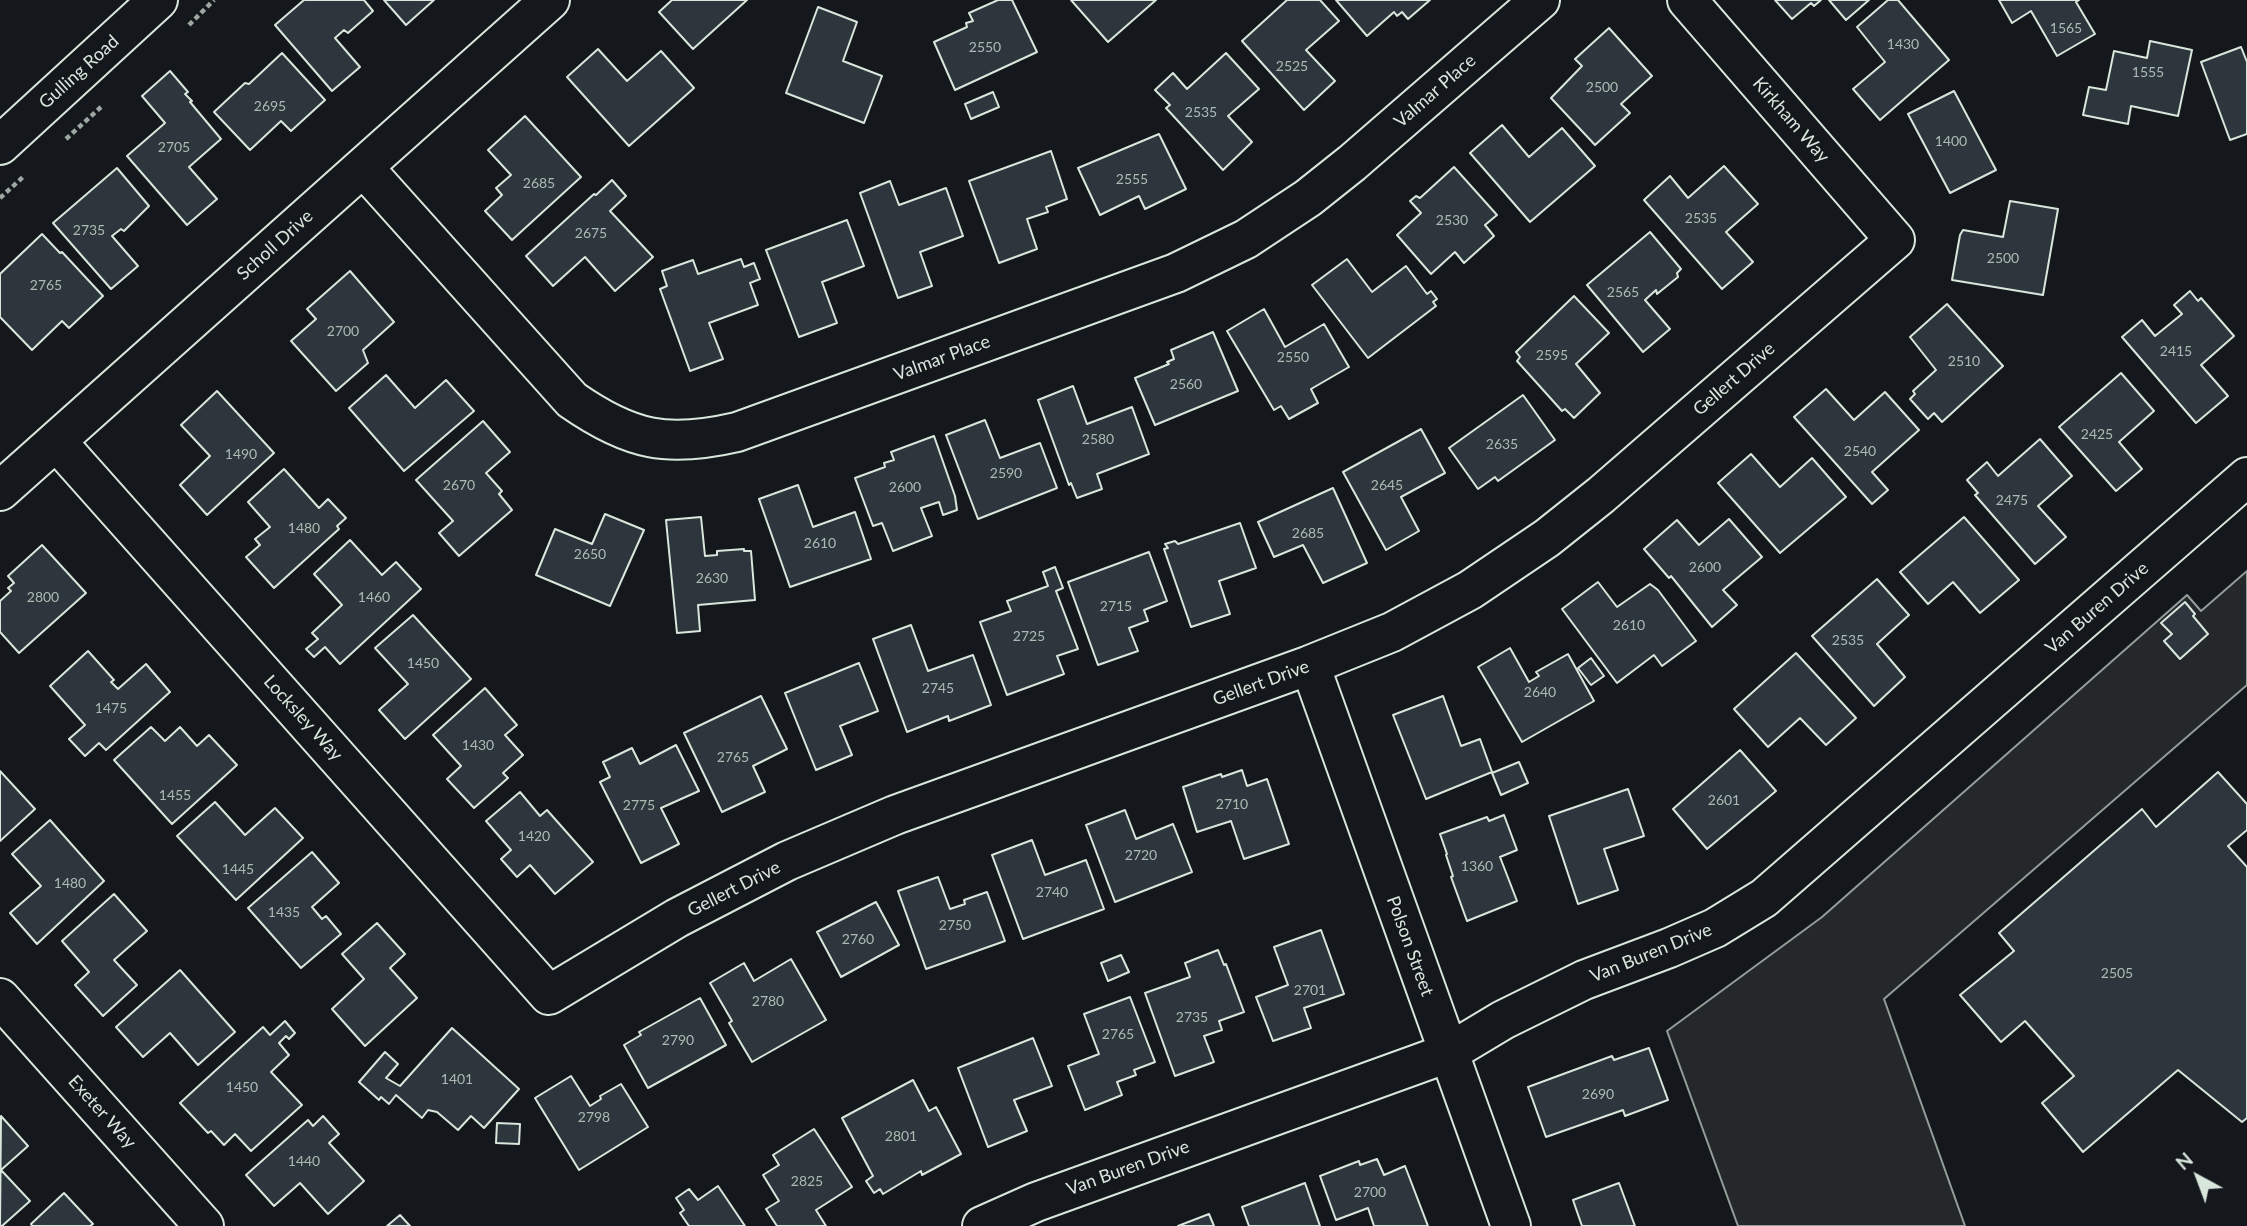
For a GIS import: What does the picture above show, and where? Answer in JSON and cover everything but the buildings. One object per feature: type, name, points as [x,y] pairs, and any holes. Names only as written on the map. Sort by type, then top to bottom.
[{"type":"street","name":"Gulling Road","points":[[0,145],[158,0]]},
{"type":"street","name":"Scholl Drive","points":[[0,491],[550,0]]},
{"type":"street","name":"Valmar Place","points":[[363,167],[572,400],[602,421],[638,435],[669,440],[703,440],[737,432],[1176,273],[1246,239],[1308,198],[1352,163],[1541,0]]},
{"type":"street","name":"Kirkham Way","points":[[1687,0],[1895,240]]},
{"type":"street","name":"Gellert Drive","points":[[550,995],[677,918],[799,856],[895,815],[1310,665],[1392,632],[1470,590],[1546,538],[1601,495],[1895,240]]},
{"type":"street","name":"Locksley Way","points":[[56,442],[550,995]]},
{"type":"street","name":"Van Buren Drive","points":[[982,1226],[1036,1202],[1448,1053],[1503,1020],[1584,980],[1715,928],[1763,898],[2247,477]]},
{"type":"street","name":"Polson Street","points":[[1310,665],[1511,1226]]},
{"type":"street","name":"Exeter Way","points":[[0,998],[204,1226]]},
{"type":"shaded area","points":[[2247,571],[2247,685],[1884,999],[1965,1226],[1738,1226],[1667,1031],[1822,917],[2187,595],[2201,611]]}]
